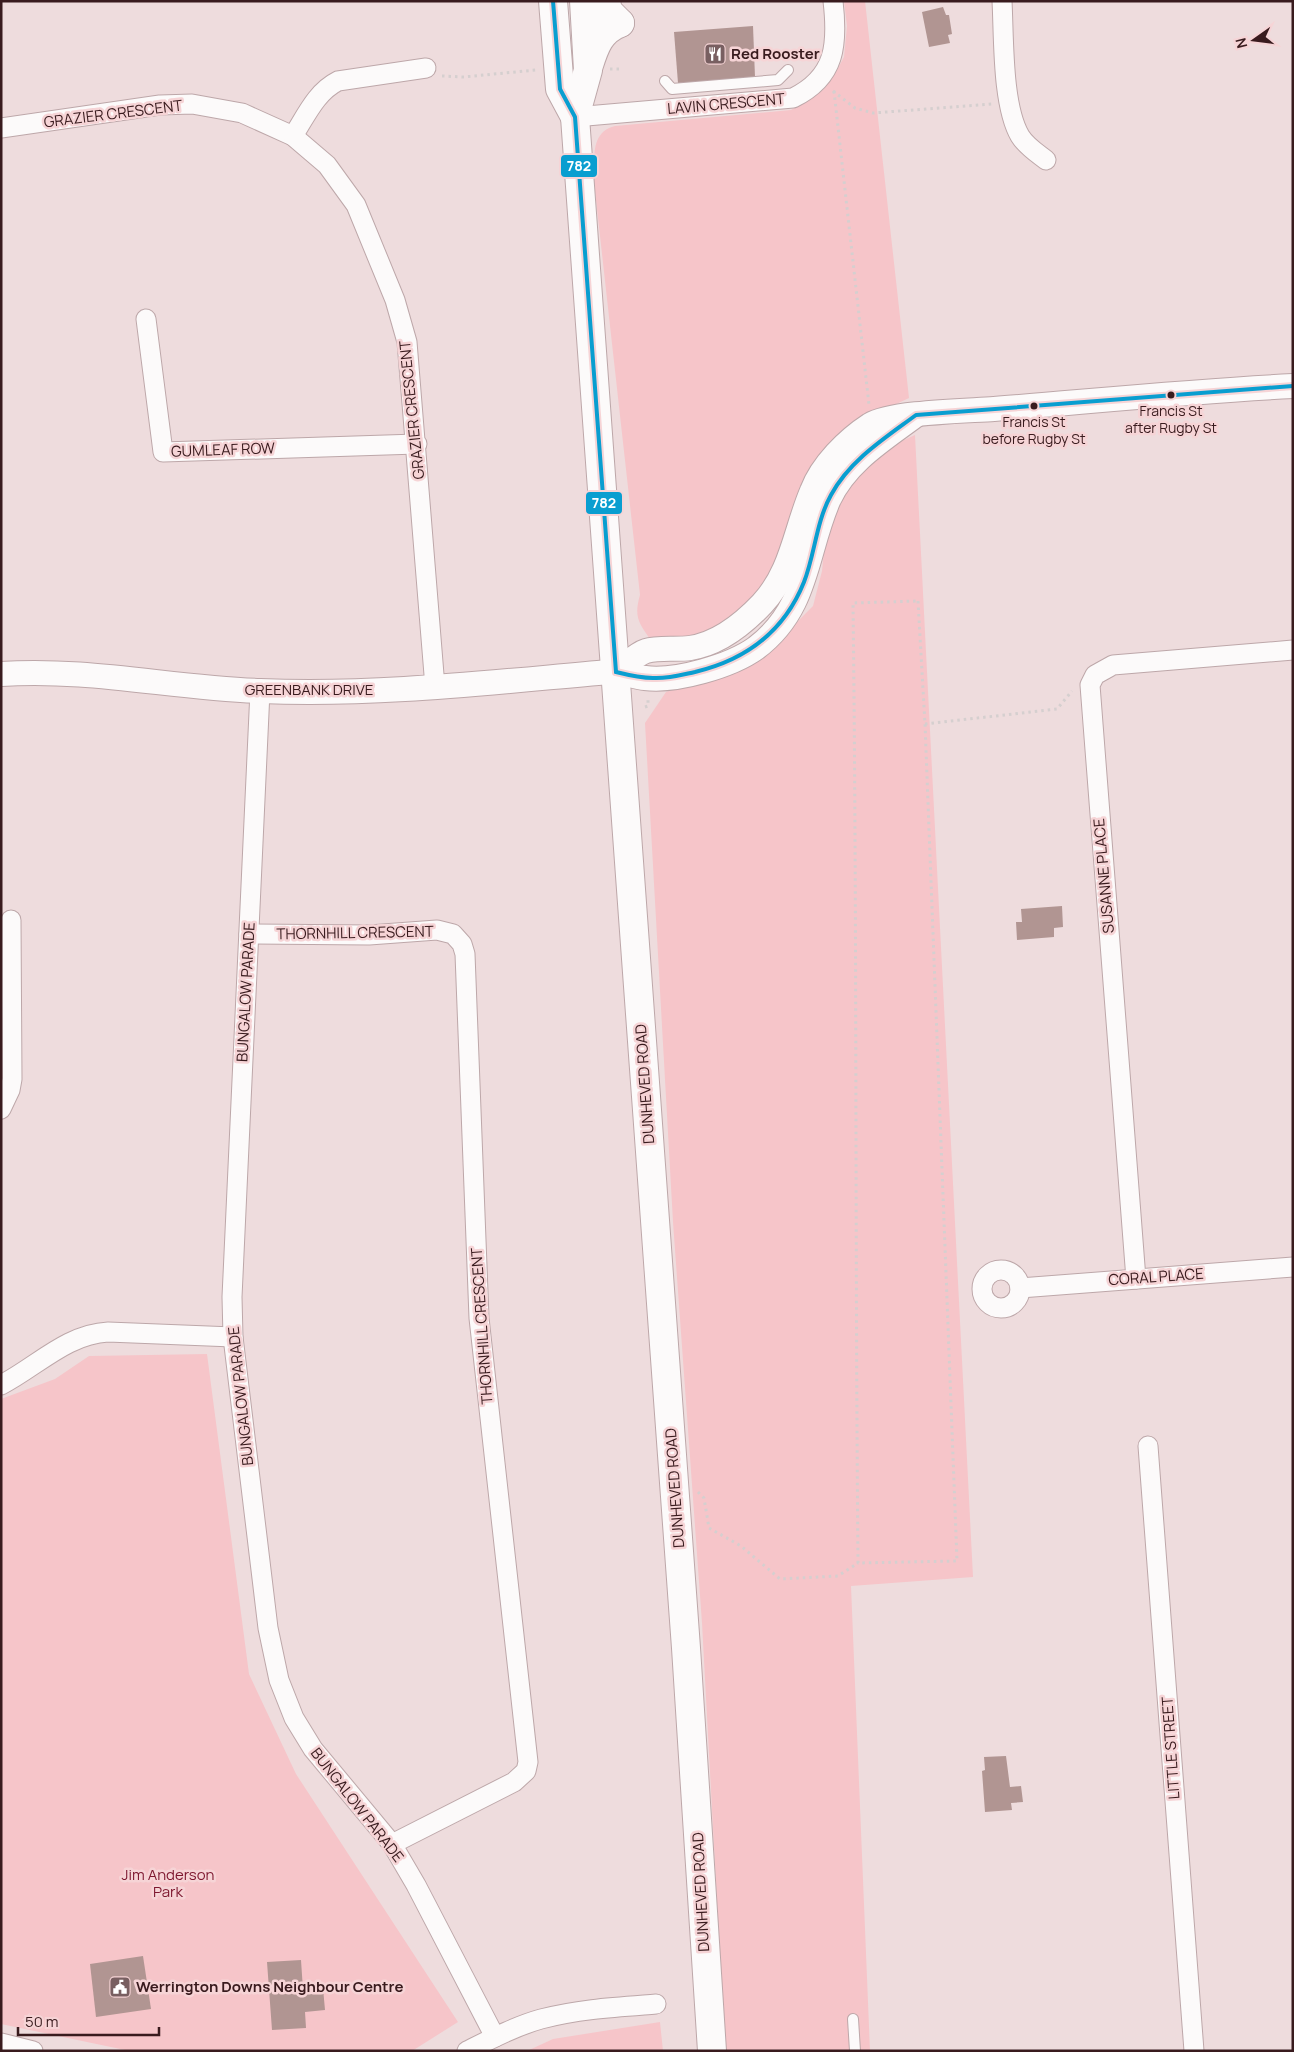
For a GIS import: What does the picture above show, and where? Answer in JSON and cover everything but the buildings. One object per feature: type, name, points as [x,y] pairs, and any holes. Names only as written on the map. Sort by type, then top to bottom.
[{"type":"main road","name":"DUNHEVED ROAD","points":[[553,1],[560,89],[575,117]]},
{"type":"main road","name":"DUNHEVED ROAD","points":[[584,1],[588,70],[575,117],[713,2049]]},
{"type":"main road","points":[[588,70],[600,37],[610,27],[620,23],[608,11],[606,1]]},
{"type":"street","name":"LAVIN CRESCENT","points":[[575,117],[626,111],[779,101],[793,98],[805,92],[821,77],[829,64],[834,47],[832,1]]},
{"type":"street","points":[[1002,1],[1009,103],[1021,138],[1030,148],[1046,160]]},
{"type":"street","points":[[293,136],[320,93],[327,86],[343,80],[426,68]]},
{"type":"street","name":"GRAZIER CRESCENT","points":[[1,128],[160,105],[192,104],[242,113],[293,136],[313,152],[338,178],[356,205],[367,229],[395,300],[407,342],[417,444],[435,687]]},
{"type":"street","name":"GUMLEAF ROW","points":[[146,319],[163,452],[417,444]]},
{"type":"street","name":"GREENBANK DRIVE","points":[[1,674],[93,675],[260,691],[435,687],[616,672],[653,678],[715,668],[739,658],[765,640],[783,620],[799,595],[822,517],[830,497],[856,461],[916,415],[1293,386]]},
{"type":"street","points":[[1086,683],[1095,675],[1113,665],[1293,650]]},
{"type":"street","name":"SUSANNE PLACE","points":[[1086,683],[1136,1279]]},
{"type":"street","name":"BUNGALOW PARADE","points":[[260,691],[233,1287],[233,1337],[268,1628],[279,1680],[294,1718],[313,1749],[392,1844],[416,1885],[495,2037]]},
{"type":"street","points":[[1,1109],[10,1090],[12,1079],[10,920]]},
{"type":"street","name":"THORNHILL CRESCENT","points":[[249,934],[369,935],[437,930],[453,934],[462,944],[464,954],[479,1318],[528,1762],[526,1771],[514,1782],[392,1844]]},
{"type":"street","name":"CORAL PLACE","points":[[1020,1288],[1293,1267]]},
{"type":"street","points":[[1,1385],[70,1341],[88,1334],[108,1332],[233,1337]]},
{"type":"street","name":"LITTLE STREET","points":[[1148,1446],[1194,2051]]},
{"type":"street","points":[[467,2051],[495,2037],[540,2019],[567,2013],[656,2004]]},
{"type":"street","points":[[1,2043],[33,2051]]},
{"type":"lane","points":[[665,81],[672,89],[778,80],[788,70]]},
{"type":"lane","points":[[853,2019],[855,2051]]},
{"type":"path","points":[[426,68],[441,76],[464,77],[543,69]]},
{"type":"path","points":[[821,77],[834,92],[856,108],[873,113],[1009,103]]},
{"type":"path","points":[[834,92],[870,410]]},
{"type":"path","points":[[673,1469],[704,1498],[709,1528],[741,1546],[780,1579],[838,1576],[858,1563],[957,1561],[925,724],[918,601],[853,603],[856,852],[855,1099],[858,1563]]},
{"type":"path","points":[[925,724],[1057,709],[1086,683]]},
{"type":"path","points":[[645,707],[648,706],[648,700]]},
{"type":"green space","points":[[844,1],[865,1],[909,398],[856,423],[766,586],[726,624],[703,636],[650,639],[637,614],[640,595],[594,182],[594,157],[597,141],[607,129],[615,126],[791,110],[823,90],[832,79],[844,57],[847,26]]},
{"type":"green space","points":[[915,435],[973,1577],[851,1586],[870,2051],[725,2051],[702,1623],[673,1222],[645,723],[666,692],[761,658],[813,606],[822,571],[825,540],[839,500],[859,467],[886,448]]},
{"type":"green space","name":"Jim Anderson Park","points":[[207,1354],[249,1674],[296,1774],[458,2022],[412,2051],[130,2051],[1,2024],[1,1399],[55,1379],[89,1356]]},
{"type":"green space","points":[[660,2022],[663,2051],[527,2051],[553,2039]]},
{"type":"transit line","name":"782","points":[[553,1],[560,89],[575,117],[616,672]]},
{"type":"transit line","name":"782","points":[[616,672],[648,678],[664,678],[695,672],[730,660],[761,641],[786,615],[796,600],[808,571],[826,505],[839,482],[869,450],[916,415],[1293,386]]},
{"type":"place","name":"Red Rooster","points":[[715,54]]},
{"type":"place","name":"Francis St after Rugby St","points":[[1171,395]]},
{"type":"place","name":"Francis St before Rugby St","points":[[1034,406]]},
{"type":"place","name":"Werrington Downs Neighbour Centre","points":[[120,1987]]}]
